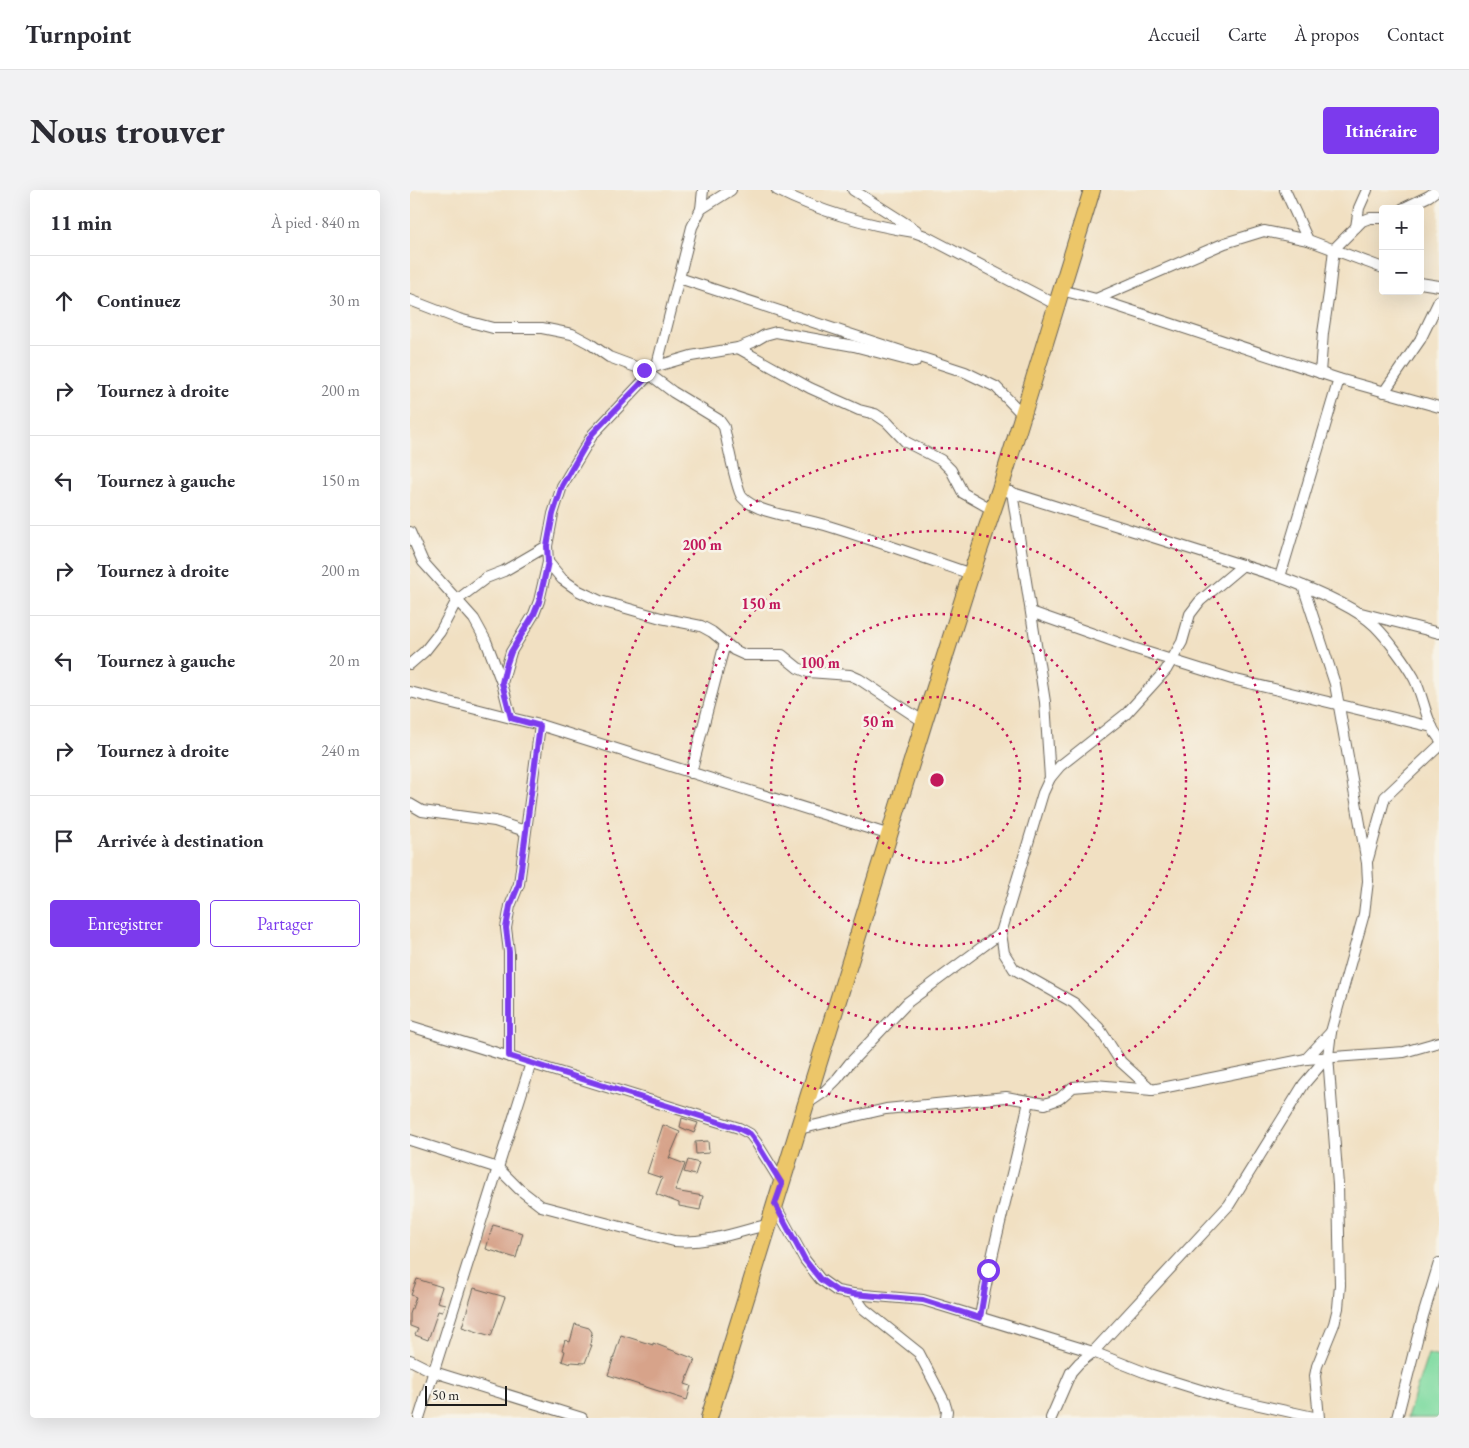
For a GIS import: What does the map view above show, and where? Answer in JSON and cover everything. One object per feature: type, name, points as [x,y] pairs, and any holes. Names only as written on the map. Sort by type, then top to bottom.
[{"type":"main road","points":[[709,1418],[971,574],[993,510],[1006,491],[1023,415],[1092,190]]},
{"type":"street","points":[[657,365],[692,227],[701,209],[703,190]]},
{"type":"street","points":[[701,209],[731,190]]},
{"type":"street","points":[[777,190],[811,206],[845,217],[925,236],[1059,297],[1096,299],[1339,379],[1439,407]]},
{"type":"street","points":[[852,190],[925,236]]},
{"type":"street","points":[[1285,190],[1308,240]]},
{"type":"street","points":[[1356,227],[1358,208],[1367,190]]},
{"type":"street","points":[[1410,205],[1437,190]]},
{"type":"street","points":[[1320,373],[1323,333],[1334,249],[1366,219],[1379,218]]},
{"type":"street","points":[[1096,299],[1225,243],[1259,232],[1274,232],[1308,240],[1379,266]]},
{"type":"street","points":[[680,278],[955,369],[996,388],[1023,415]]},
{"type":"street","points":[[1424,284],[1439,286]]},
{"type":"street","points":[[410,300],[459,319],[493,328],[542,328],[572,334],[609,357],[646,373],[719,420],[724,427],[738,487],[742,496],[750,503],[785,516],[831,527],[971,574]]},
{"type":"street","points":[[1384,392],[1420,340],[1439,301]]},
{"type":"street","points":[[502,683],[511,652],[536,608],[548,562],[547,546],[553,514],[562,486],[592,434],[646,373],[657,365],[691,356],[738,348],[765,335],[776,332],[854,346],[936,368],[955,369]]},
{"type":"street","points":[[738,348],[810,388],[859,410],[875,414],[887,422],[906,442],[941,460],[951,470],[963,492],[993,510]]},
{"type":"street","points":[[1280,577],[1339,379]]},
{"type":"street","points":[[1050,778],[1045,702],[1031,612],[1006,491],[1280,577],[1304,586],[1355,611],[1375,625],[1414,678],[1437,734]]},
{"type":"street","points":[[410,532],[423,562],[474,620],[486,641],[502,683],[511,718]]},
{"type":"street","points":[[410,664],[425,651],[440,632],[457,600],[486,578],[504,571],[547,546]]},
{"type":"street","points":[[548,562],[562,578],[579,591],[661,618],[701,626],[734,650],[745,655],[782,655],[798,668],[808,672],[850,675],[859,678],[924,722]]},
{"type":"street","points":[[1152,1090],[1121,1062],[1099,1028],[1074,1003],[1014,969],[1004,953],[1001,933],[1043,793],[1050,778],[1060,766],[1126,714],[1166,670],[1182,642],[1190,614],[1200,601],[1243,565]]},
{"type":"street","points":[[775,1204],[805,1260],[820,1279],[837,1291],[923,1300],[1093,1352],[1149,1374],[1223,1396],[1319,1418],[1315,1376],[1317,1366],[1334,1324],[1338,1308],[1340,1285],[1338,1185],[1328,1056],[1331,1032],[1364,914],[1368,881],[1367,863],[1332,673],[1304,586]]},
{"type":"street","points":[[1355,611],[1439,633]]},
{"type":"street","points":[[1031,612],[1232,679],[1338,705],[1437,734]]},
{"type":"street","points":[[691,773],[725,642]]},
{"type":"street","points":[[410,692],[540,726],[890,835]]},
{"type":"street","points":[[509,1056],[509,952],[506,928],[510,906],[519,884],[540,726]]},
{"type":"street","points":[[1367,863],[1385,797],[1439,746]]},
{"type":"street","points":[[410,804],[422,811],[495,821],[525,831]]},
{"type":"street","points":[[805,1106],[824,1092],[837,1079],[908,1002],[1001,933]]},
{"type":"street","points":[[410,1026],[738,1128],[750,1134],[782,1184]]},
{"type":"street","points":[[1306,1059],[1331,1032]]},
{"type":"street","points":[[799,1130],[886,1109],[1006,1097],[1044,1104],[1059,1099],[1073,1087],[1095,1085],[1152,1090],[1306,1059],[1404,1052],[1439,1042]]},
{"type":"street","points":[[1051,1418],[1071,1372],[1078,1363],[1093,1352],[1229,1205],[1304,1084],[1328,1056]]},
{"type":"street","points":[[419,1418],[531,1063]]},
{"type":"street","points":[[980,1318],[988,1270],[1029,1101]]},
{"type":"street","points":[[410,1140],[498,1168],[519,1189],[541,1206],[674,1241],[706,1241],[769,1224]]},
{"type":"street","points":[[1397,1418],[1418,1333],[1439,1264]]},
{"type":"street","points":[[853,1294],[864,1309],[918,1353],[944,1401],[947,1411],[946,1418]]},
{"type":"street","points":[[410,1360],[434,1372],[582,1418]]},
{"type":"green space","points":[[1428,1354],[1439,1357],[1439,1418],[1407,1418]]},
{"type":"building","points":[[682,1118],[698,1123],[694,1133],[680,1127]]},
{"type":"building","points":[[663,1125],[680,1132],[669,1158],[685,1164],[675,1191],[703,1196],[700,1210],[679,1206],[679,1203],[656,1194],[662,1178],[647,1173]]},
{"type":"building","points":[[708,1141],[709,1153],[696,1154],[695,1142]]},
{"type":"building","points":[[688,1160],[699,1163],[695,1175],[684,1172]]},
{"type":"building","points":[[493,1225],[523,1233],[516,1258],[486,1249]]},
{"type":"building","points":[[417,1279],[442,1287],[437,1302],[445,1304],[442,1312],[438,1311],[428,1340],[415,1335],[418,1329],[410,1326],[410,1314],[416,1297],[411,1295]]},
{"type":"building","points":[[474,1288],[505,1297],[491,1336],[462,1327]]},
{"type":"building","points":[[575,1324],[589,1328],[592,1332],[590,1345],[592,1345],[585,1363],[571,1362],[570,1364],[562,1361],[565,1351],[562,1350],[565,1340],[570,1342]]},
{"type":"building","points":[[621,1335],[653,1345],[653,1343],[695,1359],[685,1384],[691,1386],[687,1400],[608,1375]]},
{"type":"route","points":[[644,370],[649,375],[592,434],[562,486],[553,514],[547,546],[548,562],[539,602],[534,614],[511,652],[502,683],[511,718],[540,726],[519,884],[510,906],[506,928],[509,952],[509,1056],[738,1128],[750,1134],[782,1184],[775,1204],[805,1260],[820,1279],[837,1291],[923,1300],[980,1318],[988,1270]]}]
